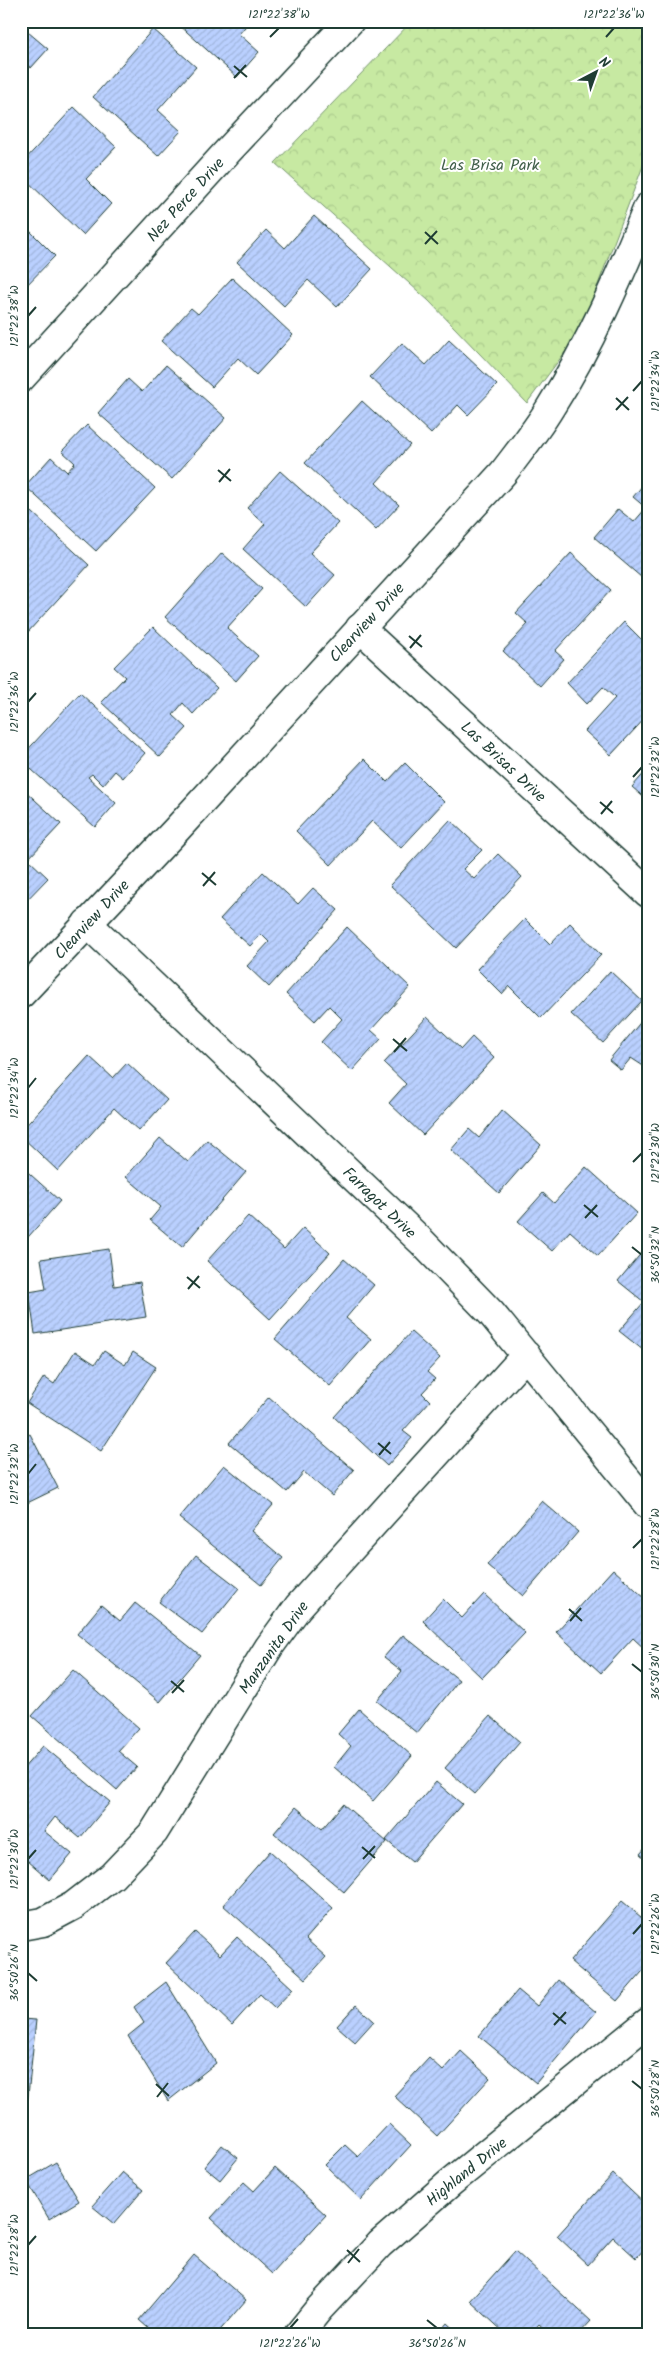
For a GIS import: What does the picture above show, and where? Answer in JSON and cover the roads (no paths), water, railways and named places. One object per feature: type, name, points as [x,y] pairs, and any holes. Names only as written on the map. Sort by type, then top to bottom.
[{"type":"street","name":"Nez Perce Drive","points":[[21,378],[228,151],[350,21]]},
{"type":"street","name":"Clearview Drive","points":[[21,994],[177,829],[503,473],[549,409],[583,352],[620,277],[648,207]]},
{"type":"street","name":"Las Brisas Drive","points":[[360,628],[648,893]]},
{"type":"street","name":"Farragot Drive","points":[[87,923],[421,1241],[491,1313],[648,1505]]},
{"type":"street","name":"Manzanita Drive","points":[[21,1926],[43,1922],[73,1906],[112,1876],[154,1832],[269,1647],[298,1607],[526,1355]]},
{"type":"street","name":"Highland Drive","points":[[298,2335],[319,2309],[380,2244],[450,2183],[648,2022]]},
{"type":"park label","name":"Las Brisa Park","points":[[490,164]]}]
